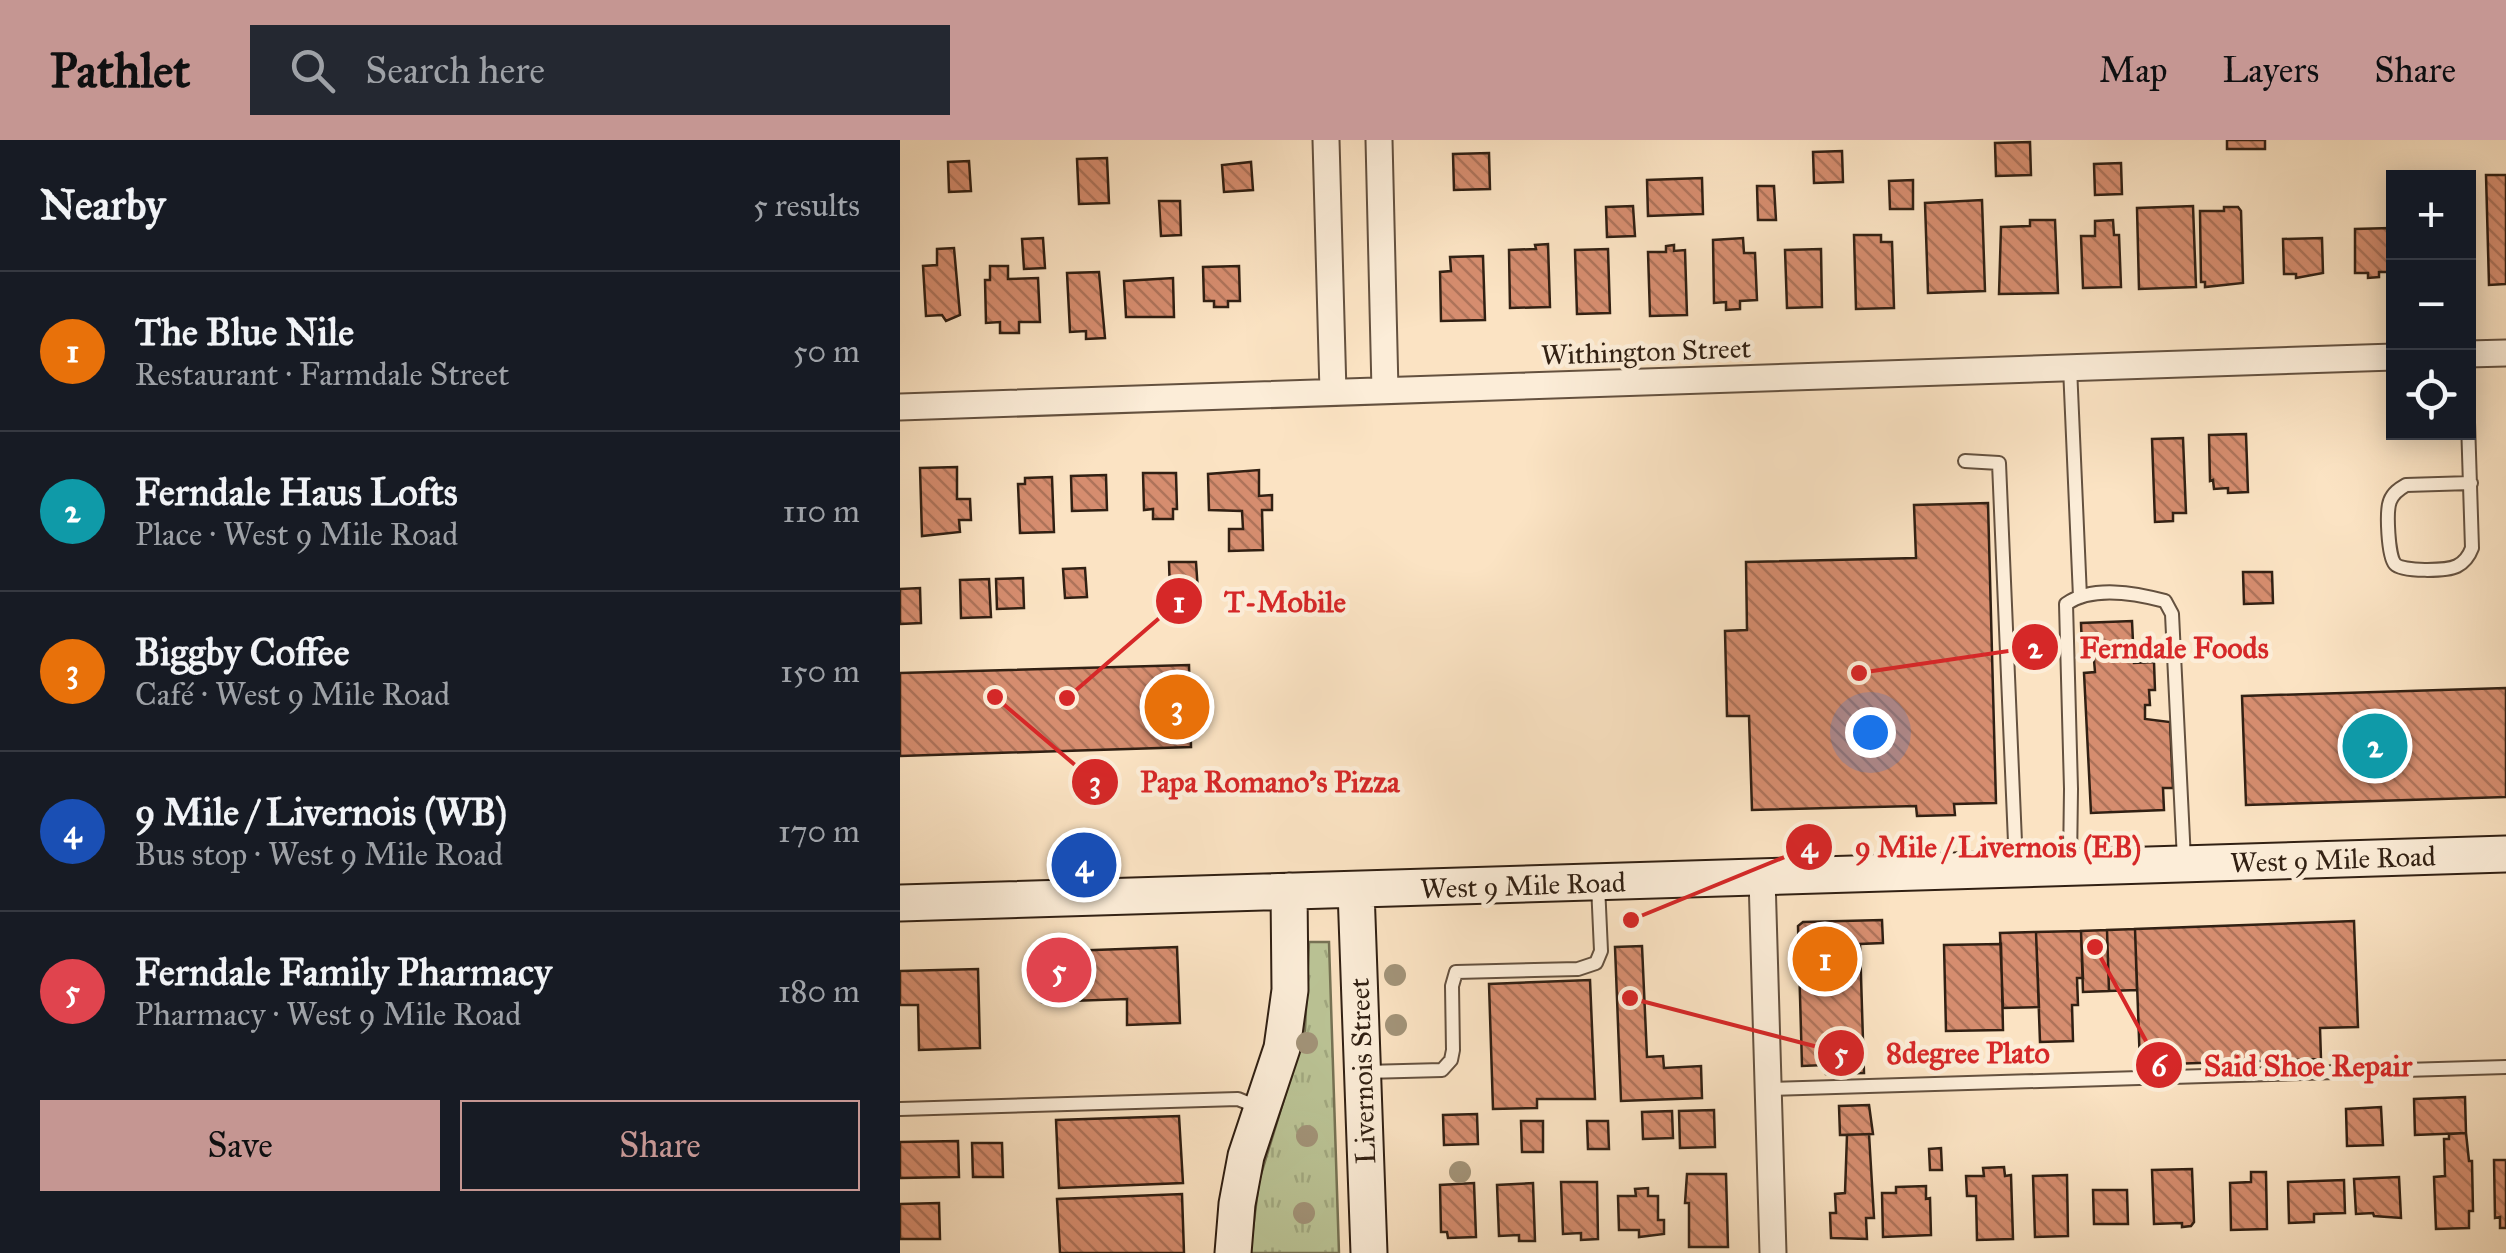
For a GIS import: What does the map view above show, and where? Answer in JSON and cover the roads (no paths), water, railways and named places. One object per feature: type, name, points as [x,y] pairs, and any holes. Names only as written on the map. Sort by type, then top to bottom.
[{"type":"main road","name":"West 9 Mile Road","points":[[900,902],[2506,854]]},
{"type":"main road","name":"Livernois Street","points":[[1356,890],[1369,1253]]},
{"type":"main road","points":[[1234,1253],[1243,1172],[1282,1048],[1290,990],[1289,891]]},
{"type":"street","points":[[1326,140],[1333,392]]},
{"type":"street","points":[[1379,140],[1385,390]]},
{"type":"street","points":[[2476,354],[2506,353]]},
{"type":"street","name":"Withington Street","points":[[900,407],[2386,357]]},
{"type":"street","points":[[1762,878],[1773,1253]]},
{"type":"lane","points":[[2070,367],[2080,597]]},
{"type":"lane","points":[[2469,440],[2470,483],[2472,548],[2468,556],[2460,565],[2448,569],[2402,569],[2395,564],[2390,555],[2388,506],[2398,489],[2406,485],[2470,483]]},
{"type":"lane","points":[[1966,461],[2000,463],[2016,869]]},
{"type":"lane","points":[[2070,868],[2072,789],[2066,604],[2107,592],[2140,594],[2165,601],[2172,614],[2184,864]]},
{"type":"lane","points":[[1362,1072],[1442,1070],[1451,1060],[1453,1050],[1452,986],[1456,972],[1578,969],[1596,963],[1602,951],[1598,883]]},
{"type":"lane","points":[[1769,1089],[2506,1068]]},
{"type":"lane","points":[[900,1109],[1238,1099],[1263,1108]]},
{"type":"place","name":"Ferndale Foods","points":[[1859,673]]},
{"type":"place","name":"Papa Romano's Pizza","points":[[995,697]]},
{"type":"place","name":"T-Mobile","points":[[1067,698]]},
{"type":"place","name":"Biggby Coffee","points":[[1177,707]]},
{"type":"place","name":"Ferndale Haus Lofts","points":[[2375,746]]},
{"type":"place","name":"9 Mile / Livernois (WB)","points":[[1084,865]]},
{"type":"place","name":"9 Mile / Livernois (EB)","points":[[1631,920]]},
{"type":"place","name":"Said Shoe Repair","points":[[2095,947]]},
{"type":"place","name":"The Blue Nile","points":[[1825,959]]},
{"type":"place","name":"Ferndale Family Pharmacy","points":[[1059,970]]},
{"type":"place","name":"8degree Plato","points":[[1630,998]]}]
